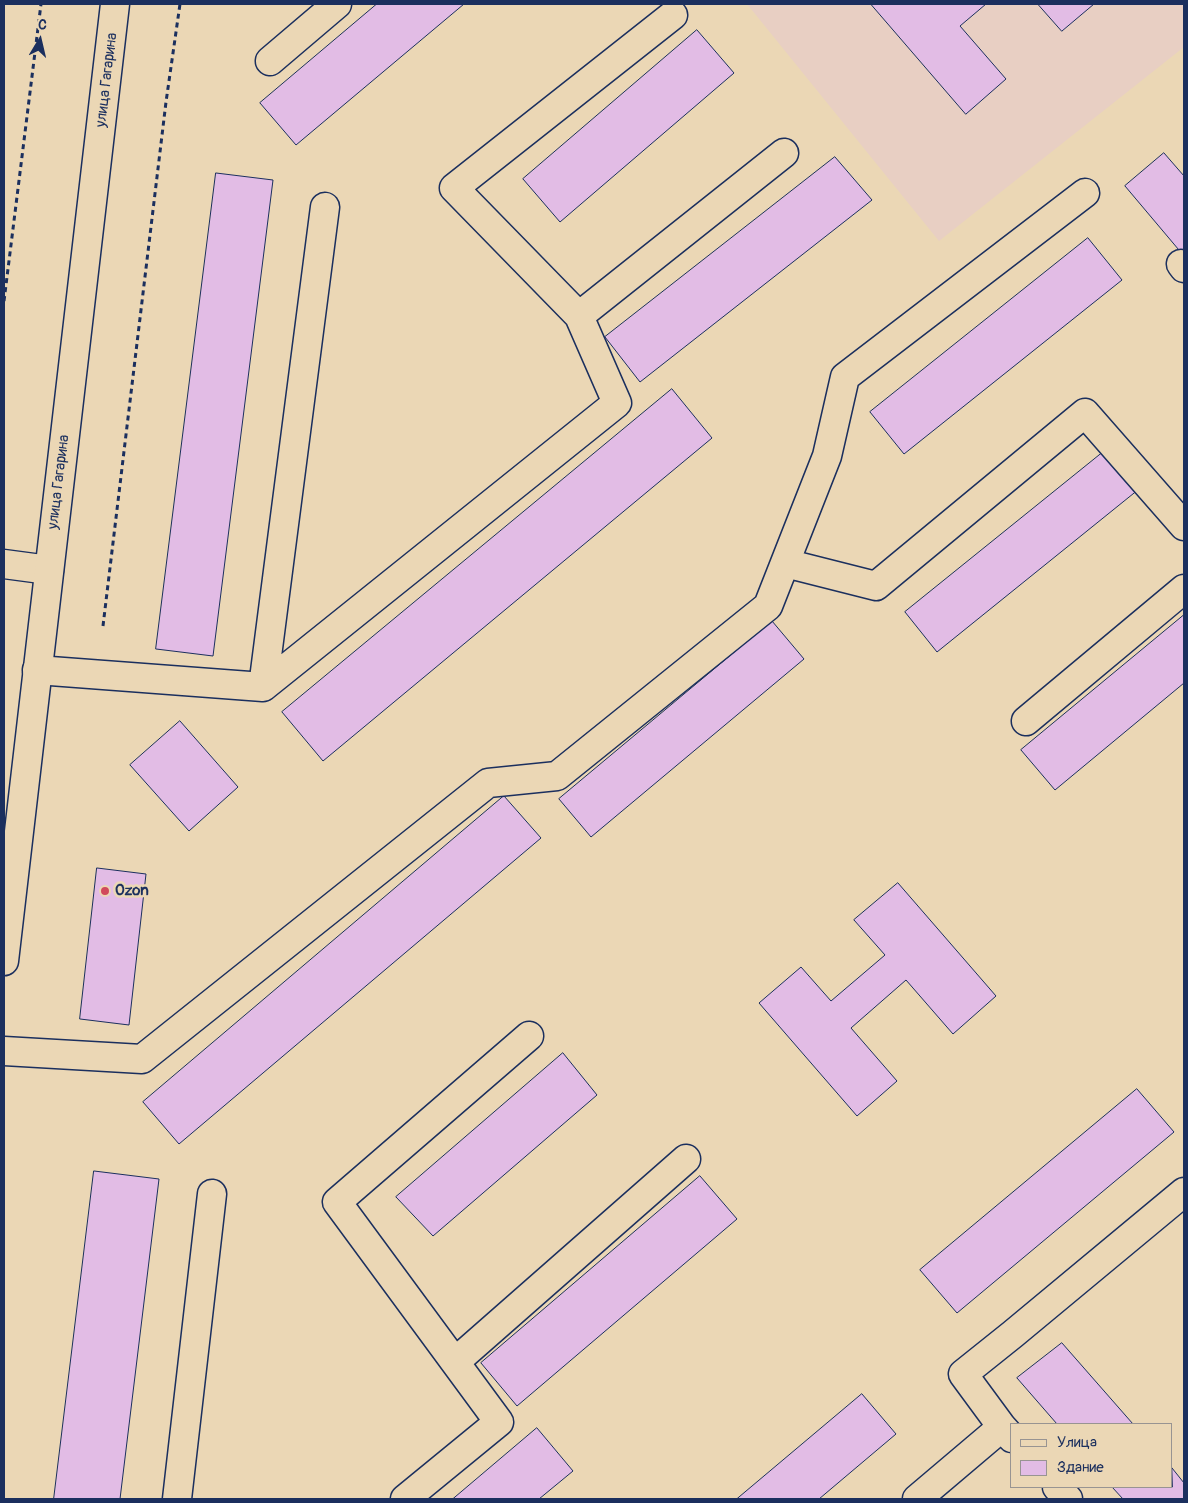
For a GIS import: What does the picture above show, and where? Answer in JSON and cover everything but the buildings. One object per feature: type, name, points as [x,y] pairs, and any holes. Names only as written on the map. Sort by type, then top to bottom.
[{"type":"main road","name":"улица Гагарина","points":[[4,960],[116,4]]},
{"type":"main road","points":[[270,61],[337,4]]},
{"type":"main road","points":[[37,670],[263,687],[618,403],[579,316],[454,188],[673,15]]},
{"type":"main road","points":[[579,316],[784,153]]},
{"type":"main road","points":[[4,1051],[142,1059],[488,783],[557,776],[768,606],[827,456],[845,377],[1085,192]]},
{"type":"main road","points":[[263,687],[325,207]]},
{"type":"main road","points":[[785,563],[876,586],[1084,413],[1184,526]]},
{"type":"main road","points":[[4,564],[49,570]]},
{"type":"main road","points":[[1026,721],[1184,589]]},
{"type":"main road","points":[[405,1499],[499,1422],[337,1202],[529,1036]]},
{"type":"main road","points":[[455,1362],[686,1159]]},
{"type":"main road","points":[[917,1499],[1007,1433],[963,1374],[1184,1192]]},
{"type":"main road","points":[[177,1499],[212,1194]]},
{"type":"main road","points":[[1057,1488],[1068,1499]]},
{"type":"path","points":[[4,301],[41,4]]},
{"type":"path","points":[[103,626],[166,102],[180,4]]},
{"type":"shaded area","points":[[747,4],[1184,4],[1184,47],[939,241]]},
{"type":"place","name":"Ozon","points":[[105,891]]}]
